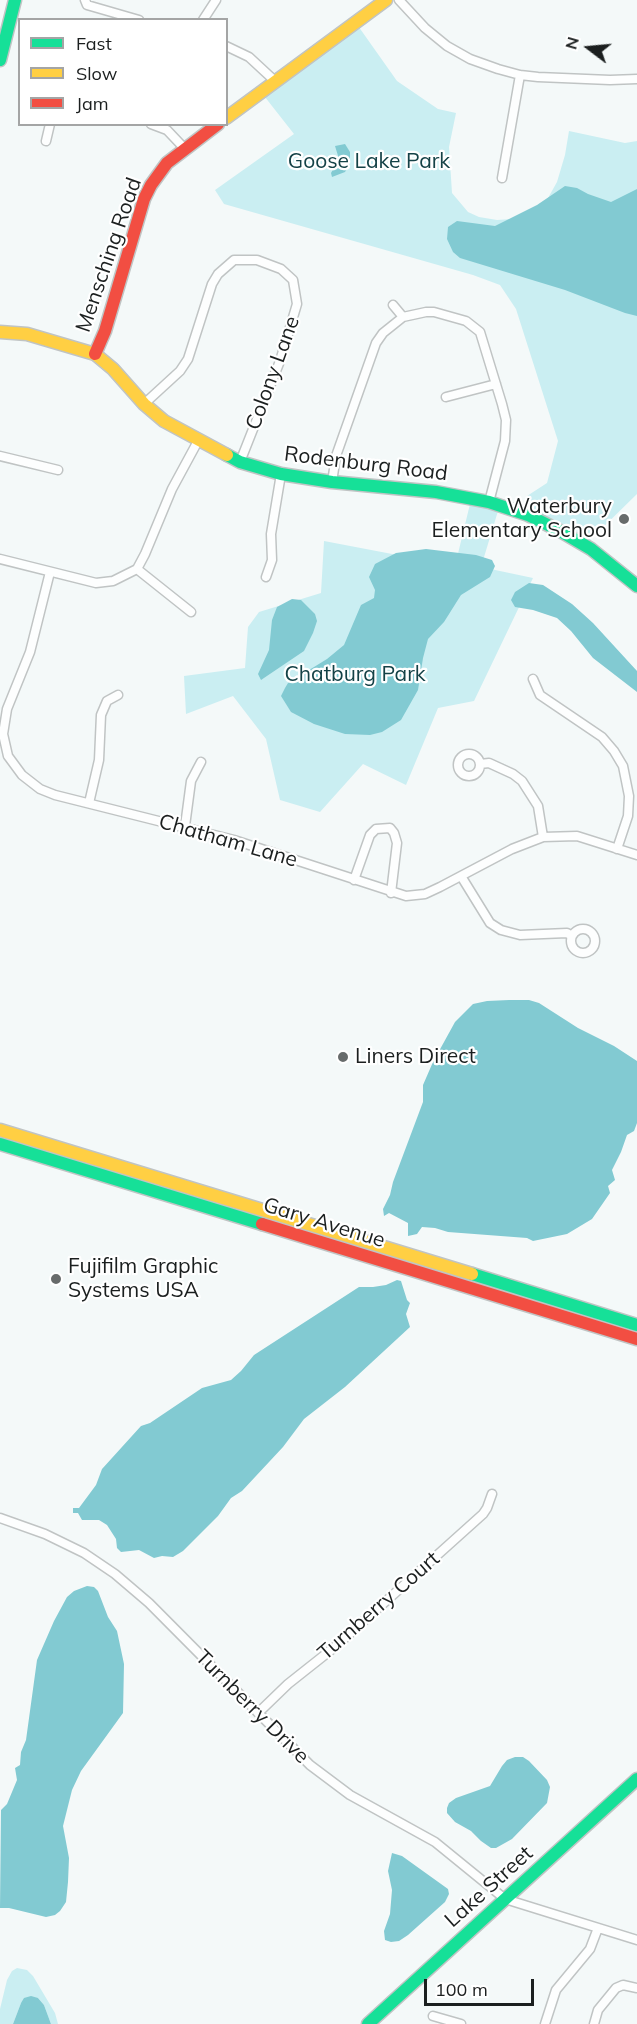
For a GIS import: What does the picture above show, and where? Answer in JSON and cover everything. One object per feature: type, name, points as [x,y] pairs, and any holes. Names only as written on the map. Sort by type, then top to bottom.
[{"type":"main road","points":[[0,60],[15,0]]},
{"type":"main road","points":[[228,117],[386,0]]},
{"type":"main road","name":"Mensching Road","points":[[95,354],[105,331],[144,199],[151,185],[167,163],[215,126]]},
{"type":"main road","name":"Rodenburg Road","points":[[0,332],[27,334],[95,354],[164,421],[240,462],[281,474],[332,482],[436,492],[489,502],[528,515],[562,532],[591,549],[637,586]]},
{"type":"main road","name":"Gary Avenue","points":[[0,1130],[637,1325]]},
{"type":"main road","name":"Gary Avenue","points":[[0,1144],[637,1339]]},
{"type":"main road","name":"Lake Street","points":[[368,2024],[637,1779]]},
{"type":"street","points":[[85,0],[87,5],[132,18]]},
{"type":"street","points":[[204,18],[216,0]]},
{"type":"street","points":[[399,0],[425,28],[447,46],[478,62],[520,75],[610,80],[637,79]]},
{"type":"street","points":[[228,47],[249,57],[276,82]]},
{"type":"street","points":[[502,178],[520,75]]},
{"type":"street","points":[[46,141],[50,126]]},
{"type":"street","points":[[157,126],[168,130],[185,149]]},
{"type":"street","name":"Colony Lane","points":[[144,404],[180,371],[188,359],[212,284],[218,274],[234,260],[252,259],[281,269],[293,280],[297,303],[280,361],[240,462]]},
{"type":"street","points":[[393,305],[403,317]]},
{"type":"street","points":[[332,482],[336,456],[372,352],[383,333],[403,317],[434,312],[470,323],[480,332],[496,384],[506,420],[506,435],[489,502]]},
{"type":"street","points":[[446,397],[496,384]]},
{"type":"street","points":[[0,559],[104,583],[137,569],[172,489],[198,441]]},
{"type":"street","points":[[0,456],[58,470]]},
{"type":"street","points":[[266,577],[272,560],[271,534],[281,474]]},
{"type":"street","points":[[137,569],[191,612]]},
{"type":"street","name":"Chatham Lane","points":[[50,572],[30,652],[4,718],[8,756],[32,784],[55,795],[185,826],[252,845],[391,893],[406,896],[425,894],[512,849],[543,837],[577,836],[637,855]]},
{"type":"street","points":[[533,679],[540,695],[602,737],[623,766],[629,796],[628,816],[617,849]]},
{"type":"street","points":[[89,803],[99,760],[101,715],[106,701],[118,695]]},
{"type":"street","points":[[185,826],[190,781],[201,762]]},
{"type":"street","points":[[480,764],[489,764],[513,774],[522,781],[538,806],[543,837]]},
{"type":"street","points":[[354,880],[370,835],[376,830],[390,828],[397,843],[391,893]]},
{"type":"street","points":[[460,876],[490,922],[501,930],[520,935],[567,933],[572,936]]},
{"type":"street","name":"Turnberry Court","points":[[258,1713],[288,1684],[336,1646],[483,1514],[492,1494]]},
{"type":"street","name":"Turnberry Drive","points":[[0,1518],[45,1534],[84,1553],[115,1574],[140,1594],[301,1756],[331,1782],[361,1802],[435,1842],[505,1899]]},
{"type":"street","points":[[505,1899],[637,1940]]},
{"type":"street","points":[[545,2024],[556,1990],[590,1949],[598,1928]]},
{"type":"street","points":[[594,2024],[598,2010],[616,1988],[622,1985],[637,1988]]},
{"type":"street","points":[[433,2016],[461,2024]]},
{"type":"green space","name":"Goose Lake Park","points":[[356,23],[397,81],[438,109],[456,113],[449,147],[452,193],[468,212],[479,217],[497,220],[526,218],[548,198],[557,182],[569,131],[625,143],[637,141],[637,494],[587,543],[520,513],[527,496],[547,483],[558,441],[516,309],[500,285],[473,275],[224,204],[215,190],[294,134],[261,92]]},
{"type":"green space","name":"Chatburg Park","points":[[470,504],[498,511],[481,567],[533,578],[474,701],[438,708],[406,785],[363,764],[320,812],[280,800],[266,739],[233,696],[186,714],[184,676],[245,668],[248,627],[259,612],[321,593],[324,541],[455,566]]},
{"type":"green space","points":[[343,1240],[637,1329],[637,1332],[342,1244]]},
{"type":"green space","points":[[17,1968],[27,1970],[33,1976],[55,2013],[58,2024],[51,2024],[44,2005],[38,1998],[21,2003],[13,2024],[0,2024],[0,2009],[7,1980],[12,1971]]},
{"type":"water","points":[[345,144],[350,152],[350,163],[345,172],[332,177],[331,173],[339,159],[335,146]]},
{"type":"water","points":[[565,186],[577,188],[611,202],[637,189],[637,316],[565,290],[460,258],[453,252],[447,239],[448,227],[457,221],[495,226],[537,205]]},
{"type":"water","points":[[426,549],[476,555],[492,560],[495,566],[490,577],[461,595],[444,622],[428,639],[418,690],[401,720],[382,732],[370,735],[345,734],[314,724],[291,712],[281,696],[285,688],[288,683],[327,659],[344,645],[361,605],[374,598],[375,590],[369,577],[375,564],[396,553]]},
{"type":"water","points":[[529,583],[543,585],[572,604],[593,623],[637,671],[637,692],[593,658],[557,618],[515,607],[511,600],[515,592]]},
{"type":"water","points":[[292,599],[301,600],[315,614],[317,621],[313,633],[304,651],[261,680],[258,674],[269,650],[272,620],[277,607]]},
{"type":"water","points":[[529,1000],[539,1003],[637,1061],[637,1123],[634,1131],[627,1135],[612,1170],[615,1180],[608,1186],[610,1193],[592,1219],[567,1234],[533,1241],[527,1238],[448,1232],[422,1227],[417,1234],[408,1236],[408,1223],[389,1213],[384,1216],[383,1209],[423,1102],[423,1085],[455,1022],[473,1004]]},
{"type":"water","points":[[397,1280],[401,1281],[410,1303],[406,1314],[410,1327],[345,1387],[304,1419],[283,1447],[242,1491],[231,1498],[218,1516],[183,1551],[173,1557],[154,1558],[139,1550],[121,1552],[107,1525],[99,1520],[82,1520],[78,1513],[73,1513],[73,1508],[79,1508],[96,1485],[102,1469],[141,1426],[150,1423],[202,1388],[231,1380],[254,1355],[359,1287],[386,1285]]},
{"type":"water","points":[[87,1586],[94,1587],[98,1591],[108,1617],[117,1631],[124,1664],[123,1713],[81,1771],[72,1790],[63,1826],[69,1858],[66,1902],[55,1915],[46,1917],[0,1908],[1,1810],[7,1804],[17,1780],[15,1768],[20,1765],[21,1752],[26,1740],[37,1660],[67,1597],[74,1591]]},
{"type":"water","points":[[523,1757],[529,1761],[547,1780],[550,1787],[547,1803],[512,1839],[496,1848],[491,1848],[471,1831],[455,1822],[447,1813],[447,1808],[449,1803],[456,1798],[490,1786],[507,1760]]},
{"type":"water","points":[[392,1853],[402,1856],[448,1889],[449,1894],[445,1902],[408,1935],[399,1941],[391,1942],[385,1940],[384,1931],[390,1914],[392,1890],[388,1871]]},
{"type":"water","points":[[31,1996],[38,1998],[44,2005],[51,2024],[13,2024],[24,1998]]},
{"type":"traffic: fast","points":[[0,60],[15,0]]},
{"type":"traffic: fast","points":[[227,455],[240,462],[281,474],[332,482],[436,492],[489,502],[528,515],[562,532],[591,549],[637,586]]},
{"type":"traffic: fast","points":[[0,1144],[262,1224]]},
{"type":"traffic: fast","points":[[472,1274],[637,1325]]},
{"type":"traffic: fast","points":[[368,2024],[637,1779]]},
{"type":"traffic: slow","points":[[228,117],[386,0]]},
{"type":"traffic: slow","points":[[0,332],[27,334],[95,354],[164,421],[227,455]]},
{"type":"traffic: slow","points":[[0,1130],[472,1274]]},
{"type":"traffic: jam","points":[[95,354],[105,331],[144,199],[151,185],[167,163],[215,126]]},
{"type":"traffic: jam","points":[[262,1224],[637,1339]]},
{"type":"place","name":"Waterbury Elementary School","points":[[624,519]]},
{"type":"place","name":"Liners Direct","points":[[343,1057]]},
{"type":"place","name":"Fujifilm Graphic Systems USA","points":[[56,1279]]}]
